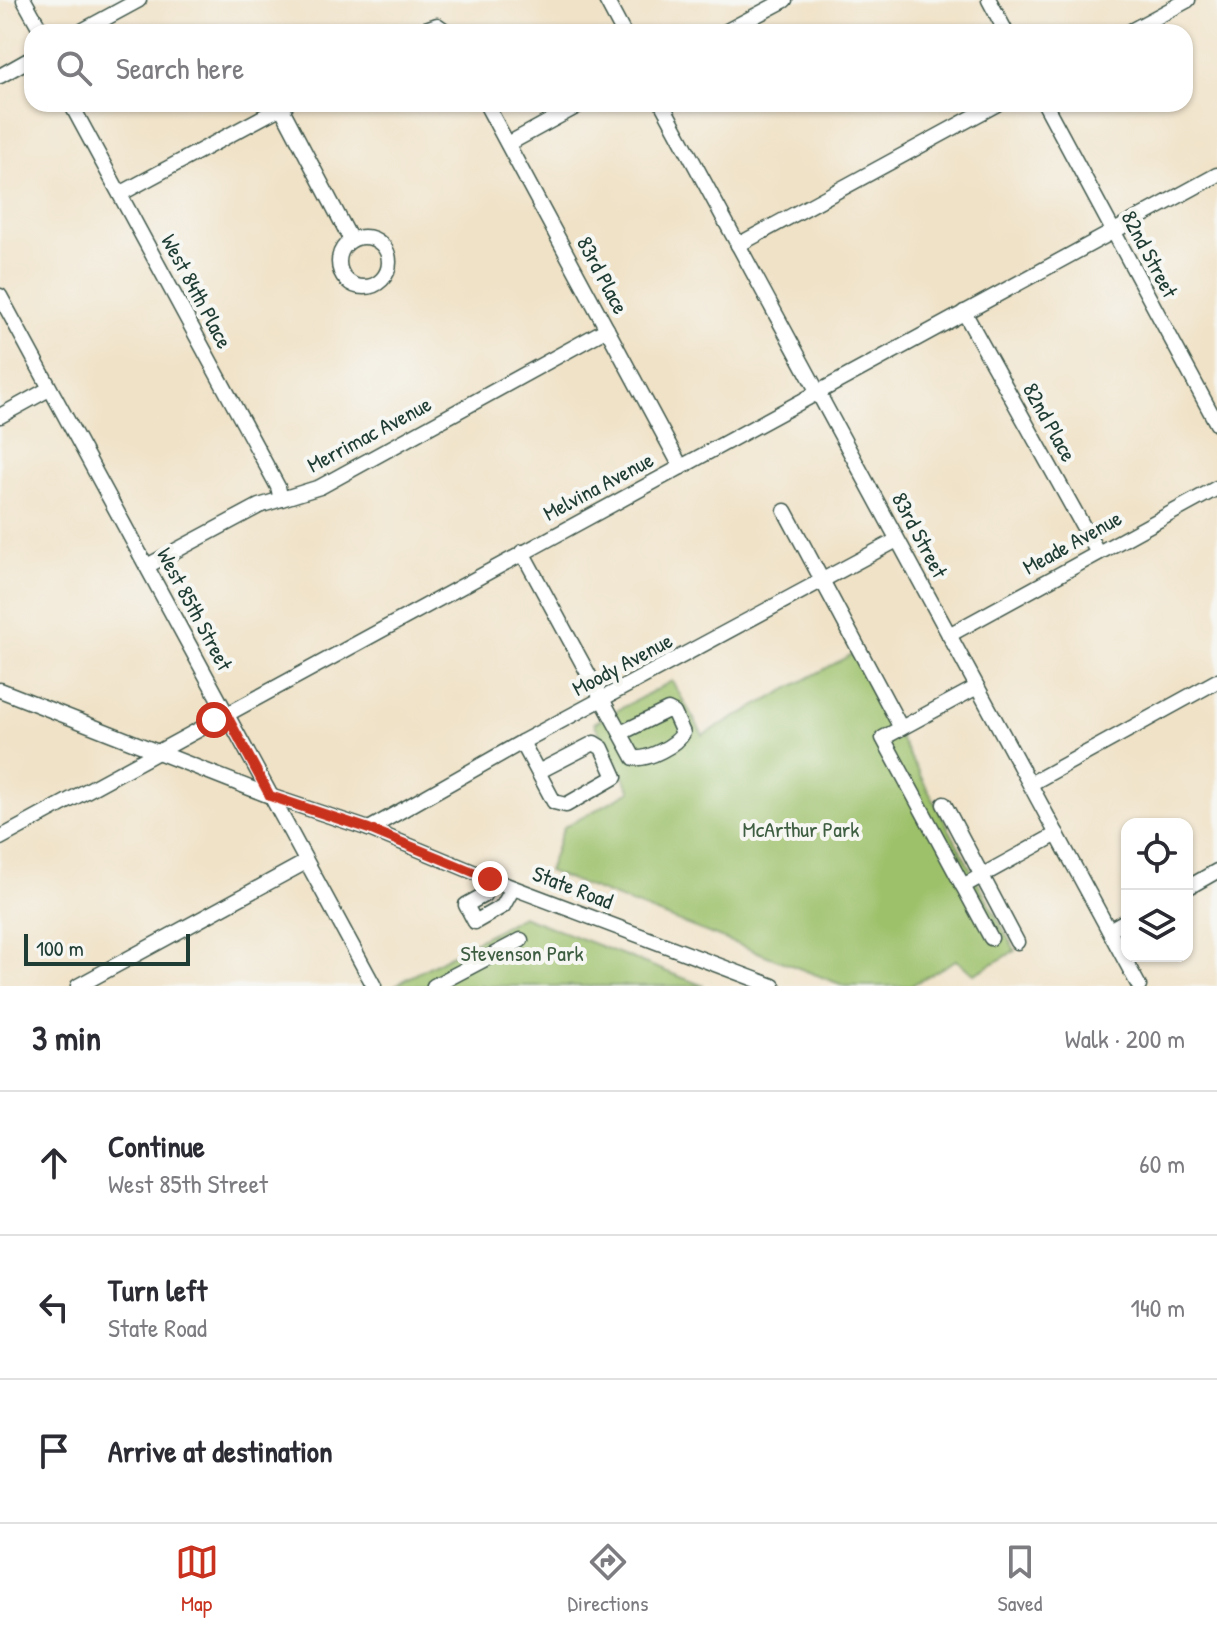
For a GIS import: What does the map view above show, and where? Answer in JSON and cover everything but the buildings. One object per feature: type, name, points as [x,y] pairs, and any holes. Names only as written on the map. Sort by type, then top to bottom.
[{"type":"street","points":[[24,0],[38,24]]},
{"type":"street","points":[[95,24],[139,0]]},
{"type":"street","points":[[606,0],[619,24]]},
{"type":"street","points":[[740,24],[785,0]]},
{"type":"street","points":[[989,0],[1002,24]]},
{"type":"street","points":[[1144,24],[1188,0]]},
{"type":"street","points":[[0,76],[24,62]]},
{"type":"street","name":"West 84th Place","points":[[75,112],[278,487],[281,499]]},
{"type":"street","points":[[120,194],[273,112]]},
{"type":"street","points":[[287,112],[351,240]]},
{"type":"street","name":"83rd Place","points":[[490,112],[681,467]]},
{"type":"street","points":[[508,144],[566,112]]},
{"type":"street","name":"83rd Street","points":[[666,112],[1109,930],[1135,985]]},
{"type":"street","points":[[738,245],[982,112]]},
{"type":"street","name":"82nd Street","points":[[1049,112],[1217,424]]},
{"type":"street","name":"Melvina Avenue","points":[[0,838],[1217,175]]},
{"type":"street","name":"West 85th Street","points":[[0,296],[374,986]]},
{"type":"street","name":"82nd Place","points":[[964,312],[1098,553]]},
{"type":"street","name":"Merrimac Avenue","points":[[147,566],[259,506],[320,487],[607,329]]},
{"type":"street","points":[[0,416],[49,389]]},
{"type":"street","name":"Meade Avenue","points":[[949,635],[1217,488]]},
{"type":"street","points":[[785,511],[901,728]]},
{"type":"street","name":"Moody Avenue","points":[[369,829],[522,742],[897,540]]},
{"type":"street","points":[[522,552],[621,733]]},
{"type":"street","points":[[1030,784],[1217,681]]},
{"type":"street","points":[[977,687],[883,738],[991,938]]},
{"type":"street","name":"State Road","points":[[0,690],[270,796],[369,829],[513,888],[773,986]]},
{"type":"street","points":[[522,742],[538,772],[554,802],[561,806],[615,777],[602,748],[594,743],[538,772]]},
{"type":"street","points":[[944,804],[1017,942]]},
{"type":"street","points":[[963,886],[1057,834]]},
{"type":"street","points":[[78,986],[306,862]]},
{"type":"street","points":[[1193,885],[1217,871]]},
{"type":"street","points":[[490,879],[484,895],[466,905],[475,922],[505,903],[513,888]]},
{"type":"street","points":[[484,895],[505,903]]},
{"type":"street","points":[[1109,930],[1121,923]]},
{"type":"street","points":[[434,986],[521,940]]},
{"type":"green space","name":"McArthur Park","points":[[854,653],[1015,951],[974,974],[956,960],[910,986],[845,986],[548,871],[564,827],[631,791],[594,723],[672,681],[703,735]]},
{"type":"green space","name":"Stevenson Park","points":[[522,916],[704,986],[394,986]]},
{"type":"route","points":[[214,720],[226,714],[270,796],[369,829],[490,879]]}]
